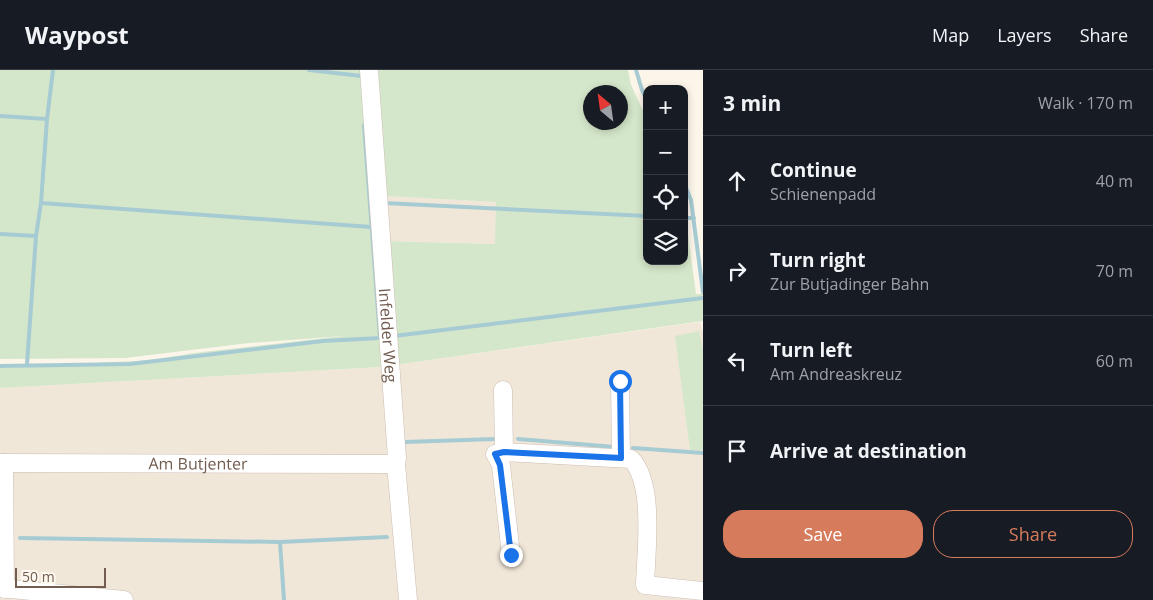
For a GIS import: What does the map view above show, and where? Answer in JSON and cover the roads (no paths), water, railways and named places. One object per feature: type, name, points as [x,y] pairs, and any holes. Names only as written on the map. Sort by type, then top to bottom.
[{"type":"street","name":"Infelder Weg","points":[[369,70],[396,464],[408,600]]},
{"type":"street","points":[[620,381],[621,458]]},
{"type":"street","points":[[503,390],[500,465],[511,555]]},
{"type":"street","points":[[500,453],[631,459],[638,466],[647,499],[645,585],[703,591]]},
{"type":"street","name":"Am Butjenter","points":[[2,463],[396,464]]},
{"type":"street","points":[[2,463],[2,588],[124,600]]},
{"type":"waterway","points":[[27,364],[36,236],[41,203],[47,119],[53,70]]},
{"type":"waterway","points":[[309,70],[361,76]]},
{"type":"waterway","points":[[636,70],[643,92]]},
{"type":"waterway","points":[[0,116],[47,119]]},
{"type":"waterway","points":[[0,366],[130,364],[323,341],[380,338],[364,125]]},
{"type":"waterway","points":[[688,193],[691,200],[703,292]]},
{"type":"waterway","points":[[41,203],[371,227]]},
{"type":"waterway","points":[[384,203],[643,216]]},
{"type":"waterway","points":[[688,218],[694,218]]},
{"type":"waterway","points":[[0,234],[36,236]]},
{"type":"waterway","points":[[394,335],[703,298]]},
{"type":"waterway","points":[[404,442],[496,439]]},
{"type":"waterway","points":[[518,439],[615,447]]},
{"type":"waterway","points":[[633,448],[703,453]]},
{"type":"waterway","points":[[284,600],[280,542],[387,537]]},
{"type":"waterway","points":[[20,538],[280,542]]}]
